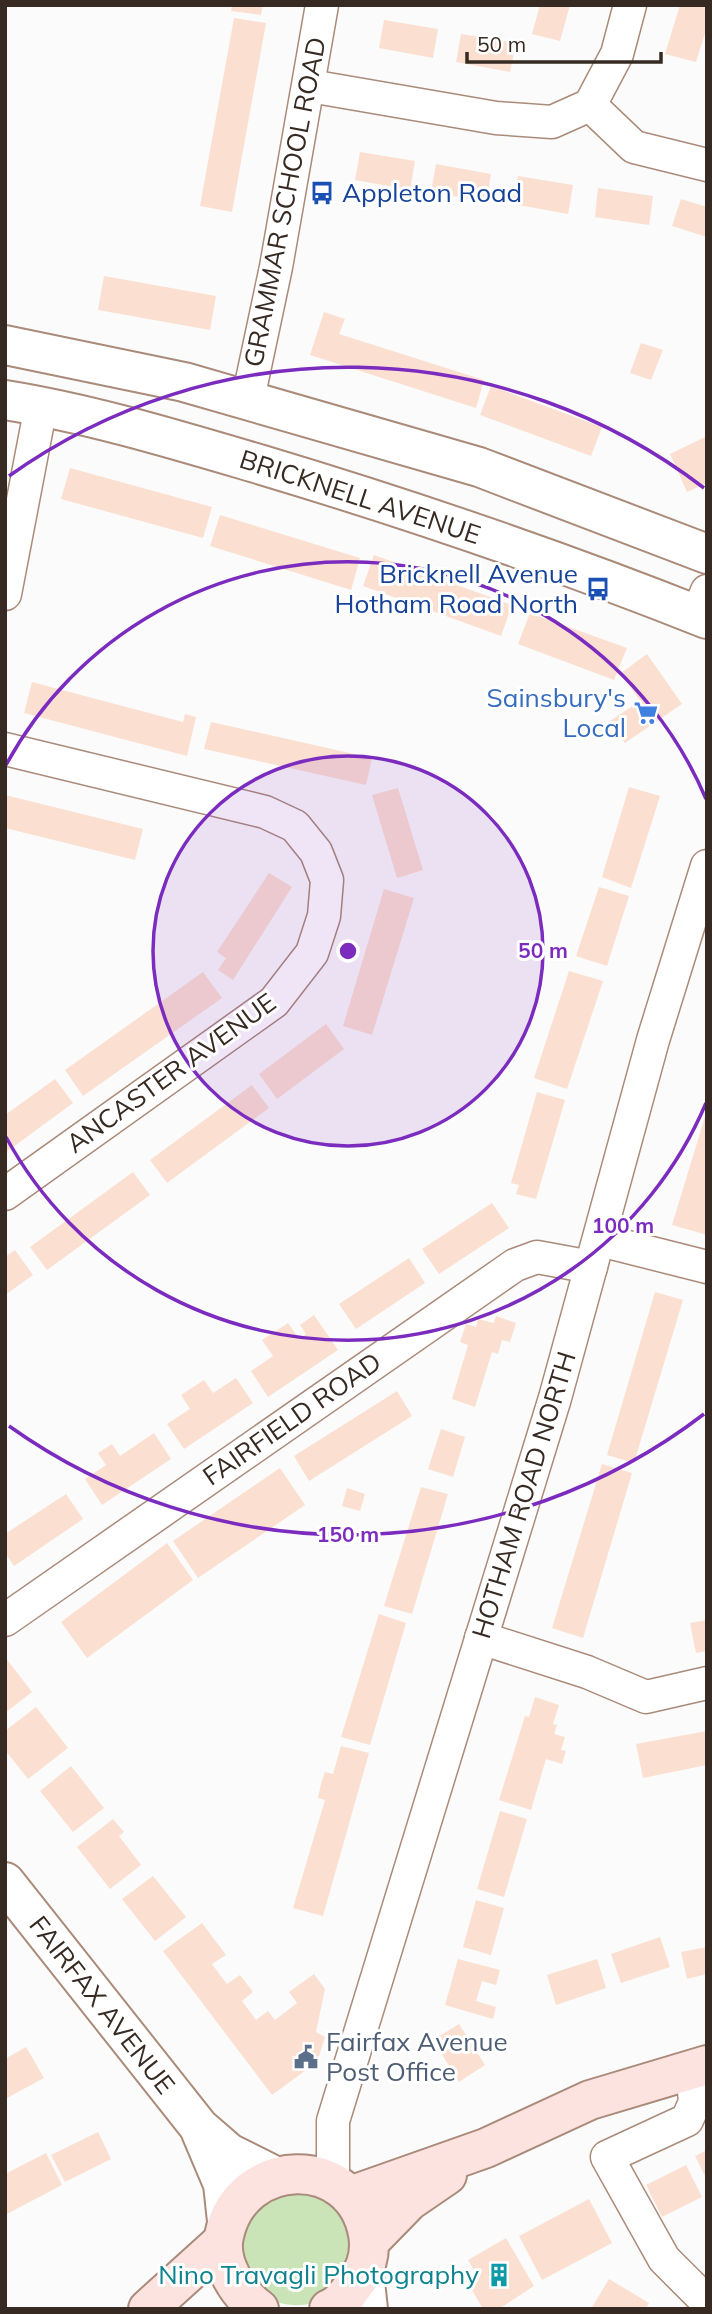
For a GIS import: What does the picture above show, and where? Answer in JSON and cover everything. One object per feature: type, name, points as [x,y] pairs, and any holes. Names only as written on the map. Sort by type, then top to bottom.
[{"type":"main road","points":[[329,2309],[337,2306],[367,2275],[409,2201],[486,2148],[590,2100],[699,2066]]},
{"type":"main road","points":[[148,2309],[224,2232],[245,2193],[486,2148]]},
{"type":"main road","points":[[314,2182],[365,2217],[367,2275]]},
{"type":"main road","points":[[224,2232],[231,2280],[257,2309]]},
{"type":"street","name":"GRAMMAR SCHOOL ROAD","points":[[248,399],[310,86],[322,5]]},
{"type":"street","points":[[310,86],[496,118],[552,122],[590,105],[617,54],[630,5]]},
{"type":"street","points":[[590,105],[634,147],[707,165]]},
{"type":"street","points":[[5,345],[184,382],[479,467],[707,554]]},
{"type":"street","points":[[5,594],[23,403]]},
{"type":"street","name":"BRICKNELL AVENUE","points":[[23,403],[166,437],[437,520],[704,609]]},
{"type":"street","name":"ANCASTER AVENUE","points":[[5,749],[264,812],[295,826],[316,852],[327,880],[324,916],[312,953],[274,1002],[5,1194]]},
{"type":"street","name":"HOTHAM ROAD NORTH","points":[[314,2182],[596,1253],[653,1040],[707,866]]},
{"type":"street","name":"FAIRFIELD ROAD","points":[[5,1619],[515,1265],[537,1257],[596,1253],[707,1267]]},
{"type":"street","points":[[481,1638],[587,1672],[646,1696],[707,1683]]},
{"type":"street","name":"FAIRFAX AVENUE","points":[[5,1882],[199,2127],[229,2153],[314,2182]]},
{"type":"street","points":[[699,2066],[695,2102],[687,2120],[607,2157],[664,2259],[707,2302]]},
{"type":"street","name":"FAIRFAX AVENUE","points":[[199,2127],[223,2184],[224,2232]]},
{"type":"green space","points":[[287,2189],[318,2196],[337,2206],[347,2225],[354,2256],[322,2299],[305,2305],[275,2302],[258,2293],[247,2271],[239,2244],[243,2220],[257,2207]]},
{"type":"building","points":[[232,5],[263,5],[261,15],[231,11]]},
{"type":"building","points":[[540,5],[570,5],[560,41],[532,34]]},
{"type":"building","points":[[680,5],[707,5],[707,27],[696,62],[665,54]]},
{"type":"building","points":[[234,18],[266,23],[232,212],[200,206]]},
{"type":"building","points":[[384,20],[438,29],[433,58],[379,48]]},
{"type":"building","points":[[461,34],[516,43],[510,72],[456,62]]},
{"type":"building","points":[[360,152],[415,161],[410,190],[355,180]]},
{"type":"building","points":[[436,164],[491,174],[486,202],[431,192]]},
{"type":"building","points":[[518,176],[573,185],[568,214],[513,204]]},
{"type":"building","points":[[598,188],[653,196],[649,225],[595,217]]},
{"type":"building","points":[[681,199],[707,207],[707,237],[672,226]]},
{"type":"building","points":[[104,276],[216,296],[210,330],[98,310]]},
{"type":"building","points":[[324,312],[345,319],[339,334],[484,380],[476,408],[310,355]]},
{"type":"building","points":[[641,343],[663,350],[651,380],[630,373]]},
{"type":"building","points":[[491,386],[602,427],[591,456],[480,415]]},
{"type":"building","points":[[707,436],[707,483],[687,492],[670,454]]},
{"type":"building","points":[[70,468],[212,507],[203,538],[61,499]]},
{"type":"building","points":[[220,515],[360,558],[351,590],[210,546]]},
{"type":"building","points":[[374,555],[512,605],[501,636],[363,586]]},
{"type":"building","points":[[530,613],[627,648],[614,680],[518,644]]},
{"type":"building","name":"Sainsbury's Local","points":[[647,654],[682,704],[625,743],[610,721],[640,701],[621,673]]},
{"type":"building","points":[[32,682],[183,722],[185,714],[196,717],[187,756],[24,713]]},
{"type":"building","points":[[211,722],[372,758],[366,785],[204,749]]},
{"type":"building","points":[[629,787],[660,796],[631,888],[602,877]]},
{"type":"building","points":[[398,788],[423,870],[397,878],[372,795]]},
{"type":"building","points":[[5,795],[143,829],[135,860],[5,828]]},
{"type":"building","points":[[269,873],[292,887],[233,980],[218,970],[226,958],[217,952]]},
{"type":"building","points":[[599,887],[629,896],[607,966],[576,956]]},
{"type":"building","points":[[384,889],[414,898],[372,1035],[343,1026]]},
{"type":"building","points":[[569,971],[603,981],[567,1089],[534,1078]]},
{"type":"building","points":[[203,972],[222,998],[83,1096],[65,1070]]},
{"type":"building","points":[[326,1024],[344,1049],[277,1099],[259,1074]]},
{"type":"building","points":[[55,1079],[73,1103],[5,1153],[5,1115]]},
{"type":"building","points":[[252,1085],[269,1108],[167,1183],[150,1160]]},
{"type":"building","points":[[537,1092],[565,1100],[536,1199],[516,1194],[519,1185],[511,1183]]},
{"type":"building","points":[[707,1110],[707,1235],[672,1225]]},
{"type":"building","points":[[133,1172],[150,1195],[47,1270],[30,1247]]},
{"type":"building","points":[[492,1203],[509,1228],[439,1274],[422,1249]]},
{"type":"building","points":[[15,1250],[33,1275],[5,1295],[5,1257]]},
{"type":"building","points":[[409,1258],[425,1283],[356,1329],[339,1304]]},
{"type":"building","points":[[655,1292],[683,1300],[634,1463],[607,1455]]},
{"type":"building","points":[[314,1315],[338,1350],[268,1397],[251,1371],[273,1356],[262,1340],[288,1323],[299,1339],[306,1334],[300,1325]]},
{"type":"building","points":[[496,1316],[516,1323],[510,1342],[502,1340],[498,1354],[492,1352],[475,1407],[452,1399],[468,1345],[460,1342],[466,1324],[476,1327],[478,1319],[494,1323]]},
{"type":"building","points":[[236,1378],[253,1403],[184,1449],[167,1424],[190,1409],[181,1395],[204,1380],[213,1393]]},
{"type":"building","points":[[397,1391],[412,1416],[309,1481],[294,1456]]},
{"type":"building","points":[[441,1429],[465,1437],[453,1477],[428,1469]]},
{"type":"building","points":[[154,1433],[171,1459],[102,1505],[85,1479],[106,1465],[98,1453],[112,1444],[120,1456]]},
{"type":"building","points":[[602,1464],[632,1473],[583,1638],[552,1628]]},
{"type":"building","points":[[280,1468],[305,1505],[198,1578],[173,1541]]},
{"type":"building","points":[[421,1487],[448,1494],[412,1614],[384,1606]]},
{"type":"building","points":[[347,1488],[365,1494],[360,1511],[342,1506]]},
{"type":"building","points":[[66,1494],[83,1519],[14,1566],[5,1553],[5,1534]]},
{"type":"building","points":[[167,1543],[193,1580],[87,1658],[61,1622]]},
{"type":"building","points":[[379,1614],[406,1623],[370,1745],[341,1737]]},
{"type":"building","points":[[707,1620],[707,1651],[696,1653],[690,1623]]},
{"type":"building","points":[[5,1657],[32,1692],[5,1713]]},
{"type":"building","points":[[535,1697],[559,1705],[553,1724],[557,1725],[554,1734],[565,1737],[561,1750],[566,1751],[562,1764],[546,1759],[531,1810],[499,1800],[525,1716],[529,1717]]},
{"type":"building","points":[[36,1707],[68,1748],[28,1779],[5,1750],[5,1731]]},
{"type":"building","points":[[707,1731],[707,1765],[643,1778],[636,1744]]},
{"type":"building","points":[[341,1746],[369,1753],[323,1916],[293,1908],[325,1800],[318,1798],[321,1784],[325,1772],[333,1774]]},
{"type":"building","points":[[71,1766],[104,1808],[73,1832],[40,1791]]},
{"type":"building","points":[[500,1811],[527,1819],[504,1897],[477,1889]]},
{"type":"building","points":[[113,1819],[124,1832],[119,1836],[141,1865],[110,1889],[77,1847]]},
{"type":"building","points":[[153,1876],[186,1917],[155,1941],[122,1899]]},
{"type":"building","points":[[476,1900],[504,1908],[491,1955],[463,1947]]},
{"type":"building","points":[[202,1923],[226,1955],[212,1964],[227,1984],[240,1975],[253,1992],[242,2001],[256,2020],[268,2011],[275,2020],[297,2003],[289,1992],[314,1974],[325,1989],[316,2032],[325,2037],[317,2062],[272,2095],[163,1951]]},
{"type":"building","points":[[660,1937],[670,1967],[621,1983],[611,1954]]},
{"type":"building","points":[[707,1947],[707,1974],[687,1979],[681,1952]]},
{"type":"building","points":[[458,1959],[500,1970],[496,1985],[482,1981],[476,2001],[496,2007],[493,2019],[445,2005]]},
{"type":"building","points":[[597,1959],[606,1988],[556,2005],[547,1975]]},
{"type":"building","points":[[459,2024],[485,2065],[459,2082],[433,2040]]},
{"type":"building","points":[[26,2047],[44,2078],[5,2099],[5,2059]]},
{"type":"building","points":[[98,2132],[111,2159],[65,2182],[51,2155]]},
{"type":"building","points":[[707,2150],[707,2180],[695,2156]]},
{"type":"building","points":[[46,2153],[62,2185],[5,2215],[5,2174]]},
{"type":"building","points":[[686,2165],[702,2197],[662,2217],[646,2185]]},
{"type":"building","points":[[589,2199],[612,2243],[542,2280],[519,2236]]},
{"type":"building","name":"Nino Travagli Photography","points":[[506,2238],[534,2286],[499,2309],[483,2309],[465,2278],[475,2272],[468,2260]]},
{"type":"building","points":[[609,2279],[649,2303],[646,2309],[591,2309]]},
{"type":"place","name":"Appleton Road","points":[[322,193]]},
{"type":"place","name":"Bricknell Avenue Hotham Road North","points":[[598,589]]},
{"type":"place","name":"Sainsbury's Local","points":[[646,713]]},
{"type":"place","name":"Fairfax Avenue Post Office","points":[[306,2057]]},
{"type":"place","name":"Nino Travagli Photography","points":[[499,2275]]}]
